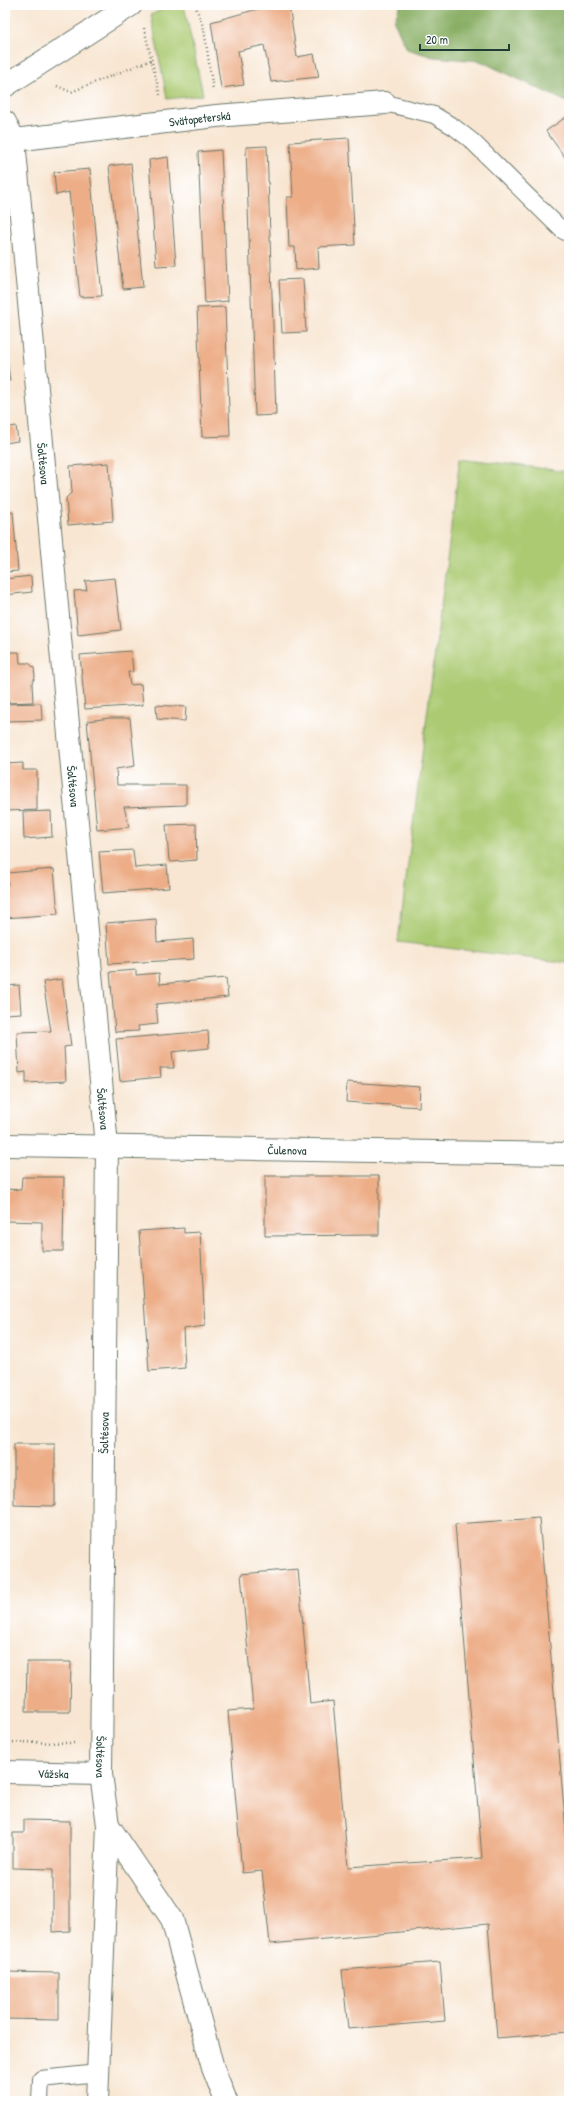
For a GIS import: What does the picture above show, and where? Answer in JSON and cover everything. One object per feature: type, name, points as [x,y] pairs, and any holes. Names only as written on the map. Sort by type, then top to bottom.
[{"type":"street","points":[[5,86],[137,13]]},
{"type":"street","name":"Svätopeterská","points":[[10,131],[386,103]]},
{"type":"street","name":"Šoltésova","points":[[10,131],[107,1146],[101,1774],[108,1825],[97,2101]]},
{"type":"street","name":"Čulenova","points":[[5,1145],[569,1154]]},
{"type":"street","name":"Vážska","points":[[5,1772],[101,1774]]},
{"type":"street","points":[[108,1825],[172,1919],[213,2068],[226,2101]]},
{"type":"lane","points":[[386,103],[434,115],[454,127],[472,141],[562,230],[569,234]]},
{"type":"lane","points":[[40,2101],[41,2079],[98,2073]]},
{"type":"path","points":[[195,5],[204,29],[216,116]]},
{"type":"path","points":[[137,13],[161,102]]},
{"type":"path","points":[[55,85],[71,92],[150,60]]},
{"type":"path","points":[[5,1742],[81,1744]]},
{"type":"green space","points":[[170,5],[184,5],[203,95],[167,99],[151,15]]},
{"type":"green space","points":[[400,5],[569,5],[569,103],[480,61],[433,57],[407,49],[394,21]]},
{"type":"green space","points":[[460,458],[569,472],[569,963],[398,942]]},
{"type":"building","points":[[272,5],[289,5],[297,57],[314,54],[319,77],[271,82],[264,45],[238,51],[244,85],[221,88],[211,22]]},
{"type":"building","points":[[569,115],[569,163],[546,131]]},
{"type":"building","points":[[349,138],[355,245],[318,247],[319,268],[296,270],[295,247],[289,247],[287,197],[293,197],[290,142]]},
{"type":"building","points":[[267,146],[276,415],[255,416],[246,147]]},
{"type":"building","points":[[221,150],[228,301],[205,303],[198,152]]},
{"type":"building","points":[[168,157],[176,265],[156,266],[149,160]]},
{"type":"building","points":[[131,163],[143,287],[123,289],[109,166]]},
{"type":"building","points":[[90,169],[102,296],[80,297],[69,192],[56,195],[54,172]]},
{"type":"building","points":[[303,279],[306,332],[282,333],[279,280]]},
{"type":"building","points":[[225,307],[230,436],[202,437],[197,308]]},
{"type":"building","points":[[5,345],[10,381],[5,381]]},
{"type":"building","points":[[16,426],[18,441],[5,443],[5,428]]},
{"type":"building","points":[[109,463],[113,521],[68,525],[66,498],[72,492],[70,466]]},
{"type":"building","points":[[13,512],[18,571],[5,572],[5,513]]},
{"type":"building","points":[[31,576],[32,592],[5,595],[5,579]]},
{"type":"building","points":[[115,578],[121,630],[78,635],[74,591],[87,590],[85,581]]},
{"type":"building","points":[[131,651],[133,672],[128,672],[130,685],[141,684],[143,705],[85,709],[80,655]]},
{"type":"building","points":[[5,652],[19,652],[20,663],[29,663],[34,668],[35,677],[32,683],[33,702],[5,703]]},
{"type":"building","points":[[41,703],[42,720],[6,721],[5,704]]},
{"type":"building","points":[[156,705],[186,707],[185,721],[157,719]]},
{"type":"building","points":[[110,718],[130,718],[135,766],[116,769],[117,785],[186,785],[186,805],[124,807],[129,827],[97,830],[87,721]]},
{"type":"building","points":[[23,763],[23,770],[37,770],[37,810],[5,811],[5,764]]},
{"type":"building","points":[[51,811],[52,837],[24,839],[23,812]]},
{"type":"building","points":[[196,824],[197,860],[172,862],[169,860],[166,825]]},
{"type":"building","points":[[133,850],[135,868],[167,865],[169,888],[103,893],[99,852]]},
{"type":"building","points":[[54,869],[58,914],[5,918],[5,885],[8,885],[7,873]]},
{"type":"building","points":[[156,919],[157,942],[193,939],[194,959],[109,964],[106,923]]},
{"type":"building","points":[[136,970],[136,975],[159,973],[160,984],[226,978],[228,997],[156,1004],[158,1024],[138,1026],[139,1031],[115,1032],[110,972]]},
{"type":"building","points":[[62,979],[71,1046],[64,1047],[66,1081],[26,1083],[26,1072],[19,1073],[17,1032],[51,1031],[43,982]]},
{"type":"building","points":[[19,985],[21,1013],[5,1014],[5,986]]},
{"type":"building","points":[[208,1031],[209,1048],[172,1052],[174,1068],[160,1068],[161,1077],[120,1081],[116,1039]]},
{"type":"building","points":[[6,1062],[7,1084],[5,1084]]},
{"type":"building","points":[[347,1082],[420,1087],[419,1107],[346,1102]]},
{"type":"building","points":[[265,1176],[379,1176],[379,1235],[265,1236]]},
{"type":"building","points":[[22,1177],[64,1177],[63,1251],[42,1251],[42,1222],[6,1221],[6,1189],[21,1190]]},
{"type":"building","points":[[184,1228],[184,1233],[200,1232],[205,1326],[183,1329],[185,1368],[149,1371],[139,1231]]},
{"type":"building","points":[[14,1444],[55,1444],[55,1506],[14,1505]]},
{"type":"building","points":[[539,1518],[569,1867],[569,2032],[497,2038],[488,1924],[270,1944],[262,1871],[242,1873],[228,1711],[253,1709],[241,1574],[298,1569],[310,1704],[333,1701],[348,1867],[482,1858],[455,1524]]},
{"type":"building","points":[[27,1662],[71,1662],[70,1712],[26,1712]]},
{"type":"building","points":[[24,1820],[70,1821],[70,1931],[53,1932],[53,1869],[13,1868],[13,1833],[24,1833]]},
{"type":"building","points":[[440,1962],[445,2021],[348,2029],[342,1970]]},
{"type":"building","points":[[5,1972],[59,1973],[59,2020],[5,2019]]}]
